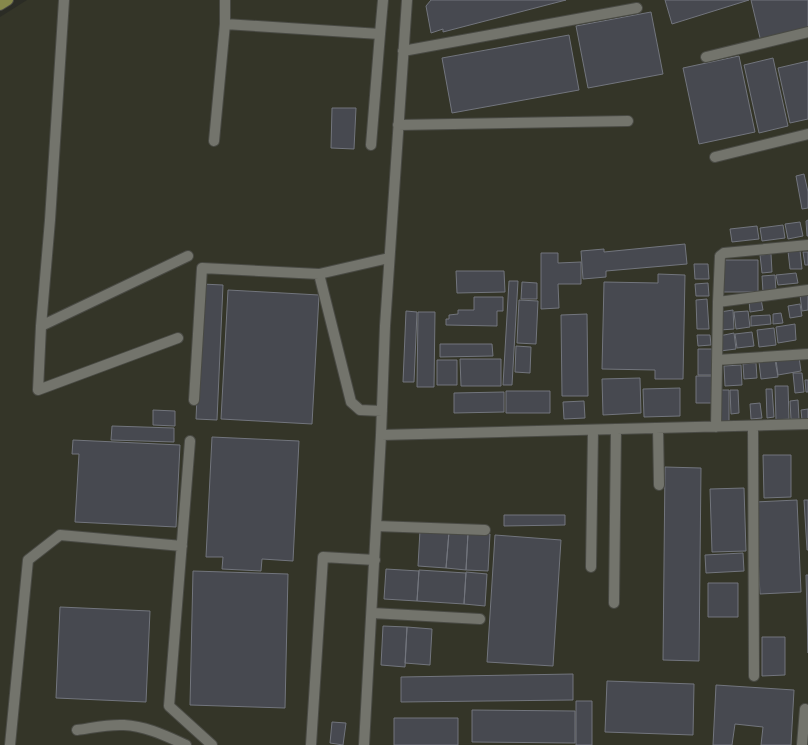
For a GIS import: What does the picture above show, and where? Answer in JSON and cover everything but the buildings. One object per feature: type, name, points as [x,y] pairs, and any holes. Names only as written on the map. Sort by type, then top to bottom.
[{"type":"main road","points":[[0,5],[8,0]]},
{"type":"street","points":[[64,0],[50,220],[41,326],[38,390],[178,338]]},
{"type":"street","points":[[214,141],[225,24],[225,0]]},
{"type":"street","points":[[372,146],[383,0]]},
{"type":"street","points":[[364,745],[381,435],[385,326],[407,0]]},
{"type":"street","points":[[403,51],[637,8]]},
{"type":"street","points":[[225,24],[380,34]]},
{"type":"street","points":[[706,57],[808,32]]},
{"type":"street","points":[[398,125],[628,121]]},
{"type":"street","points":[[715,156],[808,134]]},
{"type":"street","points":[[716,427],[720,256],[724,253],[808,245]]},
{"type":"street","points":[[41,326],[188,256]]},
{"type":"street","points":[[194,400],[202,268],[320,274],[389,258]]},
{"type":"street","points":[[320,274],[351,402],[360,410],[382,411]]},
{"type":"street","points":[[718,302],[808,290]]},
{"type":"street","points":[[717,360],[808,354]]},
{"type":"street","points":[[381,435],[593,431],[616,429],[808,424]]},
{"type":"street","points":[[753,426],[754,676]]},
{"type":"street","points":[[658,428],[659,485]]},
{"type":"street","points":[[614,603],[616,429]]},
{"type":"street","points":[[592,567],[593,431]]},
{"type":"street","points":[[190,441],[169,706],[212,745]]},
{"type":"street","points":[[376,526],[485,530]]},
{"type":"street","points":[[10,745],[28,560],[60,535],[182,546]]},
{"type":"street","points":[[311,745],[323,556],[374,560]]},
{"type":"street","points":[[372,613],[480,619]]},
{"type":"street","points":[[802,745],[805,709]]},
{"type":"street","points":[[76,730],[102,726],[123,725],[145,728],[186,745]]},
{"type":"shaded area","points":[[27,0],[808,0],[808,745],[0,745],[0,17]]}]
